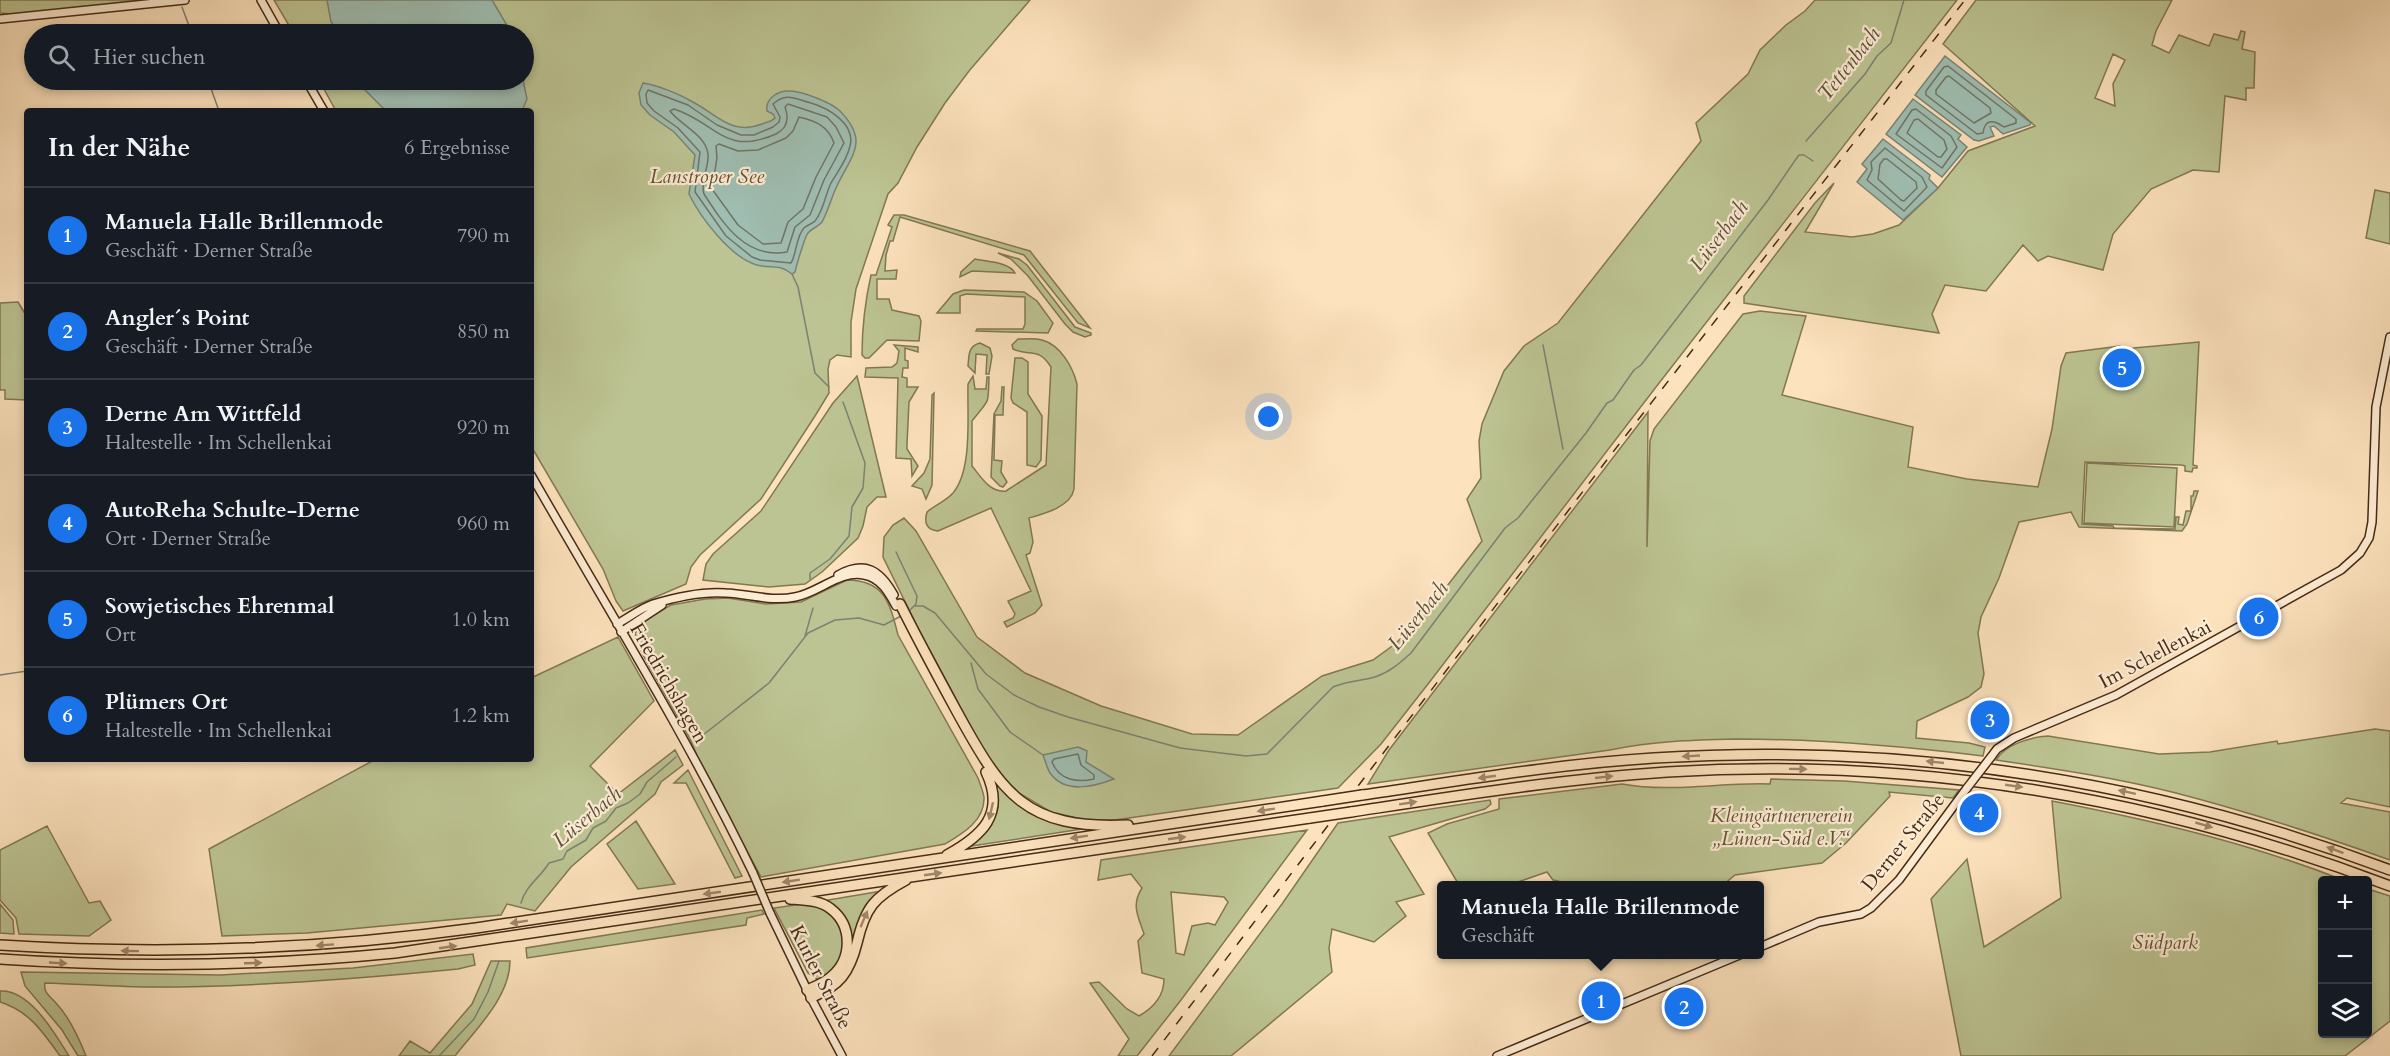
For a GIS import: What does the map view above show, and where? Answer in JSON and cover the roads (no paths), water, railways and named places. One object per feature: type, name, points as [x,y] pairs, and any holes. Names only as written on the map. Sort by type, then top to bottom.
[{"type":"highway","points":[[898,605],[987,773],[994,793],[992,813],[980,833],[972,841],[939,859]]},
{"type":"highway","points":[[909,626],[993,775],[1022,802],[1048,817],[1077,824],[1107,826],[1179,822]]},
{"type":"highway","points":[[0,945],[168,951],[292,947],[358,942],[476,928],[1572,765],[1651,758],[1782,754],[1896,758],[1992,768],[2128,792],[2250,823],[2390,870]]},
{"type":"highway","points":[[0,959],[159,965],[327,959],[434,949],[1479,793],[1622,775],[1759,768],[1876,772],[2029,788],[2133,808],[2252,839],[2390,886]]},
{"type":"highway","points":[[809,994],[834,986],[848,968],[861,924],[868,909],[883,894],[912,877]]},
{"type":"highway","points":[[776,898],[820,903],[832,909],[846,931],[847,952],[840,969],[809,994]]},
{"type":"street","points":[[0,19],[186,0]]},
{"type":"street","points":[[261,0],[274,24]]},
{"type":"street","points":[[312,90],[322,108]]},
{"type":"street","name":"Im Schellenkai","points":[[1966,790],[1997,749],[2014,738],[2116,695],[2341,570],[2360,554],[2368,538],[2372,522],[2376,407],[2390,337]]},
{"type":"street","name":"Friedrichshagen","points":[[534,480],[718,803],[770,913]]},
{"type":"street","points":[[617,624],[654,604],[682,597],[724,593],[792,598],[857,574],[871,576],[883,586],[898,605]]},
{"type":"street","points":[[621,632],[664,603]]},
{"type":"street","name":"Derner Straße","points":[[1764,945],[1819,922],[1861,914],[1871,908],[1899,880],[1966,790]]},
{"type":"street","name":"Kurler Straße","points":[[770,913],[842,1056]]},
{"type":"street","points":[[1497,1056],[1730,959]]},
{"type":"water","points":[[327,0],[492,0],[506,24],[333,24]]},
{"type":"water","points":[[1945,56],[2031,123],[2030,125],[2003,134],[1994,126],[1990,127],[1994,136],[1979,141],[1974,140],[1915,95]]},
{"type":"water","points":[[643,83],[680,96],[725,122],[741,127],[751,127],[775,118],[767,111],[768,102],[777,93],[786,91],[802,93],[824,101],[840,111],[849,122],[856,141],[855,150],[822,222],[807,235],[795,272],[792,274],[779,267],[762,266],[747,261],[727,246],[708,225],[689,194],[695,155],[674,132],[650,115],[641,105],[639,93]]},
{"type":"water","points":[[365,90],[525,90],[527,99],[523,108],[383,108]]},
{"type":"water","points":[[1913,99],[1961,135],[1958,139],[1967,147],[1942,177],[1886,134]]},
{"type":"water","points":[[1883,139],[1930,175],[1929,179],[1938,188],[1903,220],[1857,182],[1867,169],[1862,164]]},
{"type":"water","points":[[1078,747],[1087,751],[1086,762],[1114,779],[1080,787],[1063,784],[1056,780],[1050,773],[1043,755]]},
{"type":"waterway","name":"Tettenbach","points":[[1806,141],[1865,74],[1877,56],[1891,43],[1904,0]]},
{"type":"waterway","points":[[182,7],[188,24]]},
{"type":"waterway","points":[[212,90],[218,108]]},
{"type":"waterway","name":"Lüserbach","points":[[914,606],[923,606],[935,613],[986,674],[1014,695],[1039,707],[1180,748],[1246,756],[1267,754],[1333,687],[1380,675],[1411,653],[1505,528],[1518,518],[1607,403],[1613,400],[1634,370],[1641,365],[1768,200],[1799,155],[1804,155],[1813,161]]},
{"type":"waterway","points":[[792,274],[798,287],[815,373],[829,387]]},
{"type":"waterway","points":[[1543,345],[1563,449]]},
{"type":"waterway","points":[[810,579],[810,573],[830,559],[849,536],[852,507],[863,488],[865,463],[843,402]]},
{"type":"waterway","points":[[896,552],[917,596],[916,604],[908,612]]},
{"type":"waterway","points":[[805,636],[813,608]]},
{"type":"waterway","points":[[703,735],[769,683],[808,633],[835,620],[859,618],[884,625],[901,616]]},
{"type":"waterway","points":[[971,663],[978,689],[1010,732],[1043,755]]},
{"type":"waterway","points":[[0,675],[24,671]]},
{"type":"waterway","name":"Lüserbach","points":[[521,903],[526,891],[549,863],[563,859],[567,851],[586,840],[593,828],[606,821],[616,808],[640,794],[647,782],[676,757]]},
{"type":"waterway","name":"Lüserbach","points":[[439,1056],[474,1019],[488,992],[499,961]]},
{"type":"railway","points":[[1152,1056],[1613,452],[1965,0]]},
{"type":"place","name":"Sowjetisches Ehrenmal","points":[[2122,368]]},
{"type":"place","name":"Plümers Ort","points":[[2259,617]]},
{"type":"place","name":"Derne Am Wittfeld","points":[[1990,720]]},
{"type":"place","name":"AutoReha Schulte-Derne","points":[[1979,813]]},
{"type":"place","name":"Manuela Halle Brillenmode","points":[[1601,1001]]},
{"type":"place","name":"Angler´s Point","points":[[1684,1007]]},
{"type":"park label","name":"Lanstroper See","points":[[707,176]]},
{"type":"park label","name":"Kleingärtnerverein „Lünen-Süd e.V.“","points":[[1781,826]]},
{"type":"park label","name":"Südpark","points":[[2165,942]]}]
